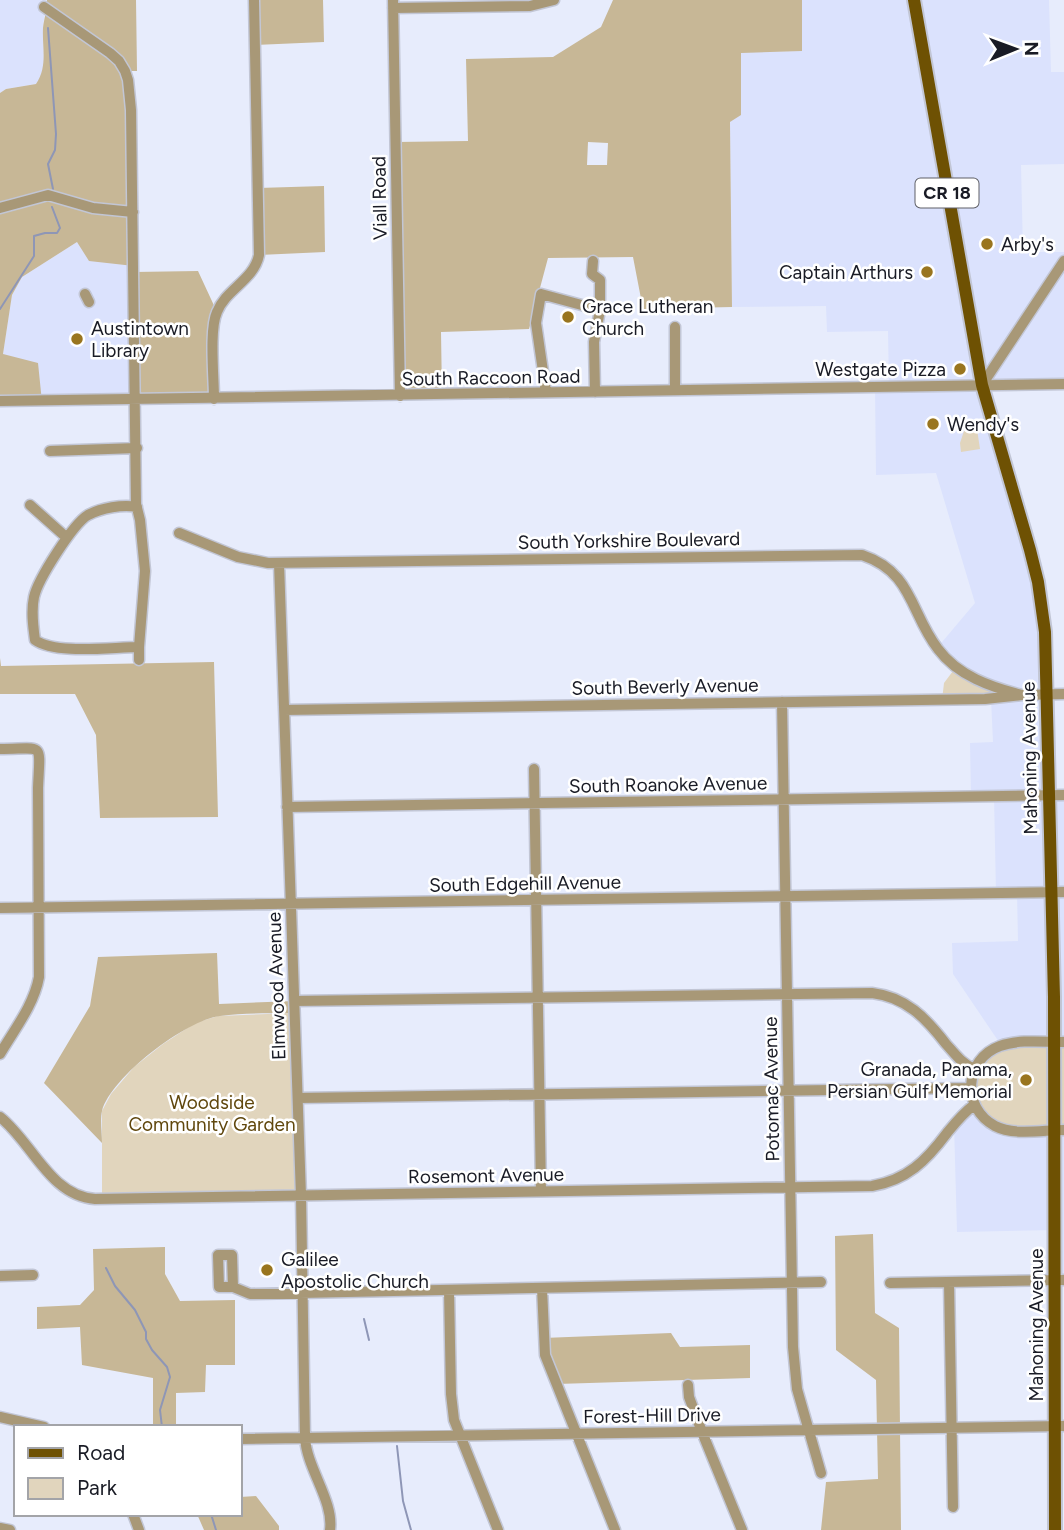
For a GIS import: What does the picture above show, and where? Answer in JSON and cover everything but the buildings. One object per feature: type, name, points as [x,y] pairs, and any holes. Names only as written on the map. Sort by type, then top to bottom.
[{"type":"main road","name":"Mahoning Avenue","points":[[914,0],[982,385],[1038,583],[1045,632],[1049,795],[1058,892],[1060,1427],[1055,1530]]},
{"type":"street","points":[[214,399],[214,319],[221,304],[252,272],[259,255],[254,0]]},
{"type":"street","points":[[393,4],[530,6],[554,0]]},
{"type":"street","name":"Viall Road","points":[[393,4],[400,396]]},
{"type":"street","points":[[44,7],[90,37],[119,61],[128,80],[134,212],[137,507],[145,571],[139,660]]},
{"type":"street","points":[[0,208],[48,195],[93,208],[134,212]]},
{"type":"street","points":[[593,261],[592,274],[600,279],[600,310],[594,342],[595,392]]},
{"type":"street","points":[[982,385],[1064,261]]},
{"type":"street","points":[[545,392],[536,323],[541,294],[600,310]]},
{"type":"street","points":[[675,327],[675,390]]},
{"type":"street","name":"South Raccoon Road","points":[[0,401],[1064,384]]},
{"type":"street","points":[[50,451],[137,448]]},
{"type":"street","points":[[30,506],[67,538]]},
{"type":"street","points":[[137,507],[112,508],[88,515],[67,538],[37,588],[32,621],[34,640],[43,646],[139,647]]},
{"type":"street","name":"South Yorkshire Boulevard","points":[[179,533],[238,557],[279,563],[862,555],[885,565],[900,580],[934,644],[951,663],[979,681],[1022,695]]},
{"type":"street","name":"Elmwood Avenue","points":[[279,563],[301,1196],[305,1438],[306,1451],[332,1528]]},
{"type":"street","name":"South Beverly Avenue","points":[[284,710],[985,699],[1022,695],[1064,695]]},
{"type":"street","name":"Potomac Avenue","points":[[782,702],[794,1371],[821,1473]]},
{"type":"street","points":[[0,749],[31,747],[40,754],[37,987],[0,1054]]},
{"type":"street","points":[[534,769],[541,1191]]},
{"type":"street","name":"South Roanoke Avenue","points":[[287,807],[1064,794]]},
{"type":"street","name":"South Edgehill Avenue","points":[[0,908],[1058,892]]},
{"type":"street","points":[[295,1001],[872,993],[896,998],[918,1012],[962,1062],[974,1069]]},
{"type":"street","points":[[1059,1042],[1001,1045],[984,1056],[974,1069],[970,1088],[974,1105],[988,1122],[1002,1129],[1059,1130]]},
{"type":"street","points":[[298,1098],[970,1088]]},
{"type":"street","name":"Rosemont Avenue","points":[[0,1117],[27,1144],[58,1183],[83,1198],[301,1196],[872,1186],[897,1180],[925,1161],[963,1112],[974,1105]]},
{"type":"street","points":[[0,1276],[33,1275]]},
{"type":"street","points":[[890,1283],[1059,1280]]},
{"type":"street","points":[[233,1287],[250,1294],[821,1282]]},
{"type":"street","points":[[949,1282],[953,1507]]},
{"type":"street","points":[[542,1288],[545,1355],[615,1530]]},
{"type":"street","points":[[449,1290],[454,1420],[498,1530]]},
{"type":"street","points":[[688,1385],[689,1398],[742,1530]]},
{"type":"street","points":[[0,1418],[34,1425]]},
{"type":"street","name":"Forest-Hill Drive","points":[[242,1439],[1060,1427]]},
{"type":"street","points":[[0,1528],[10,1530]]},
{"type":"shaded area","points":[[0,0],[47,0],[41,76],[36,84],[6,89],[0,93]]},
{"type":"shaded area","points":[[47,0],[136,0],[137,71],[125,71],[134,266],[89,261],[77,242],[22,277],[12,295],[3,354],[38,363],[42,402],[0,401],[0,93],[6,89],[36,84],[40,77]]},
{"type":"shaded area","points":[[254,0],[323,0],[324,42],[255,45]]},
{"type":"shaded area","points":[[613,0],[802,0],[802,51],[741,53],[741,115],[730,122],[732,307],[643,309],[633,257],[548,258],[529,329],[441,332],[442,395],[400,396],[396,142],[468,141],[466,59],[553,57],[601,27]],"holes":[[[588,142],[608,143],[607,165],[587,165]]]},
{"type":"shaded area","points":[[802,0],[1049,0],[1051,72],[1064,72],[1064,164],[1021,165],[1023,252],[1064,252],[1064,384],[983,385],[1038,582],[1049,794],[1064,795],[1064,1042],[1001,1045],[953,974],[952,943],[1018,941],[1017,893],[996,893],[994,796],[971,796],[970,743],[993,742],[991,699],[979,681],[937,648],[975,603],[936,473],[876,475],[875,387],[889,387],[888,331],[827,332],[826,306],[732,307],[730,122],[741,114],[741,52],[802,51]]},
{"type":"shaded area","points":[[324,186],[325,252],[259,255],[258,188]]},
{"type":"shaded area","points":[[77,242],[134,266],[136,400],[42,402],[3,354],[12,295],[22,277]]},
{"type":"shaded area","points":[[198,271],[217,312],[214,399],[136,400],[134,272]]},
{"type":"shaded area","points":[[0,658],[1,666],[214,662],[218,817],[100,818],[96,735],[75,694],[0,694]]},
{"type":"shaded area","points":[[217,953],[219,1004],[295,1001],[295,1013],[220,1016],[188,1028],[170,1039],[134,1067],[108,1097],[101,1115],[102,1143],[44,1083],[90,1006],[98,957]]},
{"type":"shaded area","points":[[974,1105],[1064,1130],[1064,1280],[1055,1280],[1054,1230],[957,1232],[954,1124]]},
{"type":"shaded area","points":[[873,1234],[875,1313],[899,1328],[901,1530],[821,1530],[826,1482],[878,1479],[876,1380],[836,1350],[835,1236]]},
{"type":"shaded area","points":[[165,1247],[165,1274],[180,1301],[235,1300],[235,1365],[206,1365],[205,1392],[176,1393],[176,1425],[153,1425],[153,1378],[82,1365],[80,1327],[37,1329],[37,1307],[80,1305],[94,1290],[93,1249]]},
{"type":"shaded area","points":[[671,1333],[680,1347],[750,1345],[750,1378],[557,1384],[543,1338]]},
{"type":"shaded area","points":[[256,1496],[279,1526],[279,1530],[204,1530],[198,1516],[242,1516],[242,1497]]},
{"type":"green space","points":[[977,429],[980,449],[961,452],[960,443],[964,431]]},
{"type":"green space","points":[[956,667],[1022,695],[942,700],[944,683]]},
{"type":"green space","name":"Woodside Community Garden","points":[[295,1013],[301,1196],[102,1198],[102,1111],[111,1094],[134,1067],[195,1023],[218,1016]]},
{"type":"green space","points":[[1064,1042],[1064,1130],[994,1125],[970,1092],[971,1077],[1001,1045]]},
{"type":"waterway","points":[[48,28],[56,134],[55,150],[48,164],[53,189]]},
{"type":"waterway","points":[[0,309],[34,256],[34,236],[57,233],[60,228],[52,207]]},
{"type":"waterway","points":[[106,1268],[115,1286],[135,1310],[152,1350],[167,1367],[170,1377],[160,1410],[162,1425]]},
{"type":"waterway","points":[[364,1319],[369,1340]]},
{"type":"waterway","points":[[397,1446],[403,1501],[411,1530]]},
{"type":"waterway","points":[[212,1516],[216,1530]]},
{"type":"place","name":"Arby's","points":[[987,244]]},
{"type":"place","name":"Captain Arthurs","points":[[927,272]]},
{"type":"place","name":"Grace Lutheran Church","points":[[568,317]]},
{"type":"place","name":"Austintown Library","points":[[77,339]]},
{"type":"place","name":"Westgate Pizza","points":[[960,369]]},
{"type":"place","name":"Wendy's","points":[[933,424]]},
{"type":"place","name":"Granada, Panama, Persian Gulf Memorial","points":[[1026,1080]]},
{"type":"place","name":"Galilee Apostolic Church","points":[[267,1270]]}]
